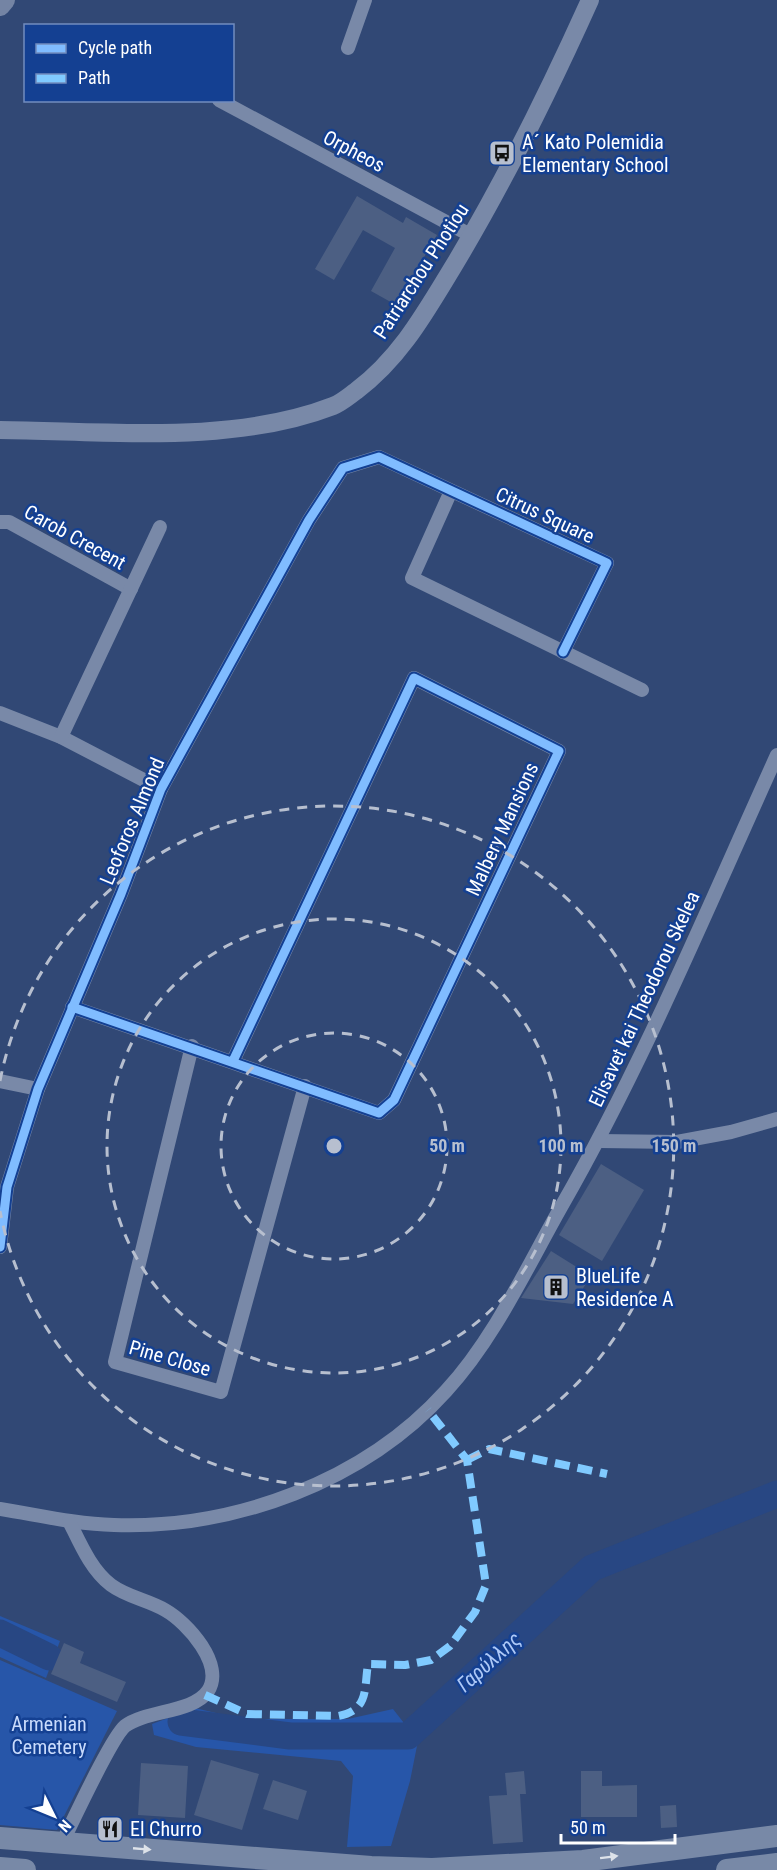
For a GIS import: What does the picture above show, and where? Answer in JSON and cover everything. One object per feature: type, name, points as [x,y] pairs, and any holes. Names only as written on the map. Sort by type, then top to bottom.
[{"type":"main road","points":[[0,6],[5,0]]},
{"type":"main road","points":[[0,1838],[371,1867],[432,1869],[583,1861],[777,1837]]},
{"type":"main road","points":[[727,1870],[777,1864]]},
{"type":"main road","points":[[0,1868],[25,1870]]},
{"type":"street","points":[[348,48],[365,0]]},
{"type":"street","name":"Patriarchou Photiou","points":[[0,430],[190,432],[276,424],[336,405],[379,373],[414,332],[472,236],[522,146],[590,0]]},
{"type":"street","name":"Orpheos","points":[[223,102],[472,236]]},
{"type":"street","name":"Citrus Square","points":[[378,457],[607,563],[563,652]]},
{"type":"street","name":"Leoforos Almond","points":[[0,1247],[7,1187],[38,1089],[121,894],[161,789],[309,520],[343,468],[378,457]]},
{"type":"street","points":[[451,491],[412,578],[642,690]]},
{"type":"street","name":"Carob Crecent","points":[[0,522],[9,522],[131,589]]},
{"type":"street","points":[[61,737],[160,527]]},
{"type":"street","name":"Malbery Mansions","points":[[72,1007],[192,1046],[233,1061],[305,1086],[379,1113],[394,1100],[559,751],[414,678],[233,1061]]},
{"type":"street","points":[[0,712],[61,737],[161,789]]},
{"type":"street","name":"Elisavet kai Theodorou Skelea","points":[[0,1509],[69,1521],[150,1524],[201,1519],[245,1510],[286,1497],[372,1454],[397,1436],[447,1390],[471,1360],[599,1141],[653,1030],[777,755]]},
{"type":"street","name":"Pine Close","points":[[192,1046],[115,1362],[221,1392],[305,1086]]},
{"type":"street","points":[[0,1081],[38,1089]]},
{"type":"street","points":[[599,1141],[677,1142],[731,1132],[777,1119]]},
{"type":"street","points":[[62,1843],[119,1733],[126,1726],[180,1707],[205,1695],[213,1681],[211,1663],[200,1645],[168,1611],[120,1591],[101,1575],[69,1521]]},
{"type":"green space","points":[[0,1616],[60,1641],[46,1678],[0,1657]]},
{"type":"green space","name":"Armenian Cemetery","points":[[0,1660],[117,1711],[57,1830],[0,1825]]},
{"type":"green space","points":[[195,1708],[241,1719],[348,1719],[393,1709],[418,1741],[410,1781],[391,1846],[347,1847],[353,1776],[341,1761],[196,1747],[154,1735],[152,1724]]},
{"type":"building","points":[[357,196],[403,223],[406,217],[437,235],[396,305],[371,291],[395,248],[363,230],[334,280],[315,269]]},
{"type":"building","points":[[601,1164],[644,1190],[602,1261],[559,1235]]},
{"type":"building","name":"BlueLife Residence A","points":[[551,1251],[591,1276],[573,1304],[521,1298]]},
{"type":"building","points":[[64,1643],[84,1652],[80,1663],[126,1682],[117,1702],[51,1674]]},
{"type":"building","points":[[211,1760],[259,1774],[242,1830],[194,1815]]},
{"type":"building","points":[[141,1763],[188,1766],[185,1818],[138,1815]]},
{"type":"building","points":[[524,1771],[526,1794],[520,1794],[523,1842],[493,1844],[489,1796],[507,1795],[505,1773]]},
{"type":"building","points":[[581,1771],[602,1771],[602,1786],[637,1785],[637,1817],[581,1817]]},
{"type":"building","points":[[273,1780],[307,1791],[298,1820],[263,1809]]},
{"type":"building","points":[[676,1805],[677,1827],[661,1828],[660,1806]]},
{"type":"waterway","name":"Γαρύλλης","points":[[181,1722],[290,1736],[408,1736],[592,1568],[777,1494]]},
{"type":"waterway","name":"Γαρύλλης","points":[[0,1633],[49,1657]]},
{"type":"marked path","points":[[205,1695],[247,1714],[338,1716],[348,1713],[360,1704],[365,1690],[368,1664],[405,1665],[431,1660],[450,1646],[475,1612],[486,1585],[467,1460],[428,1410]]},
{"type":"marked path","points":[[467,1460],[489,1449],[607,1474]]},
{"type":"cycle path","points":[[0,1247],[7,1187],[38,1089],[121,894],[161,789],[309,520],[343,468],[379,457],[607,563],[563,652]]},
{"type":"cycle path","points":[[72,1007],[379,1113],[394,1100],[559,751],[414,678],[233,1061]]},
{"type":"place","name":"A´ Kato Polemidia Elementary School","points":[[502,153]]},
{"type":"place","name":"BlueLife Residence A","points":[[556,1287]]},
{"type":"place","name":"El Churro","points":[[110,1829]]}]
